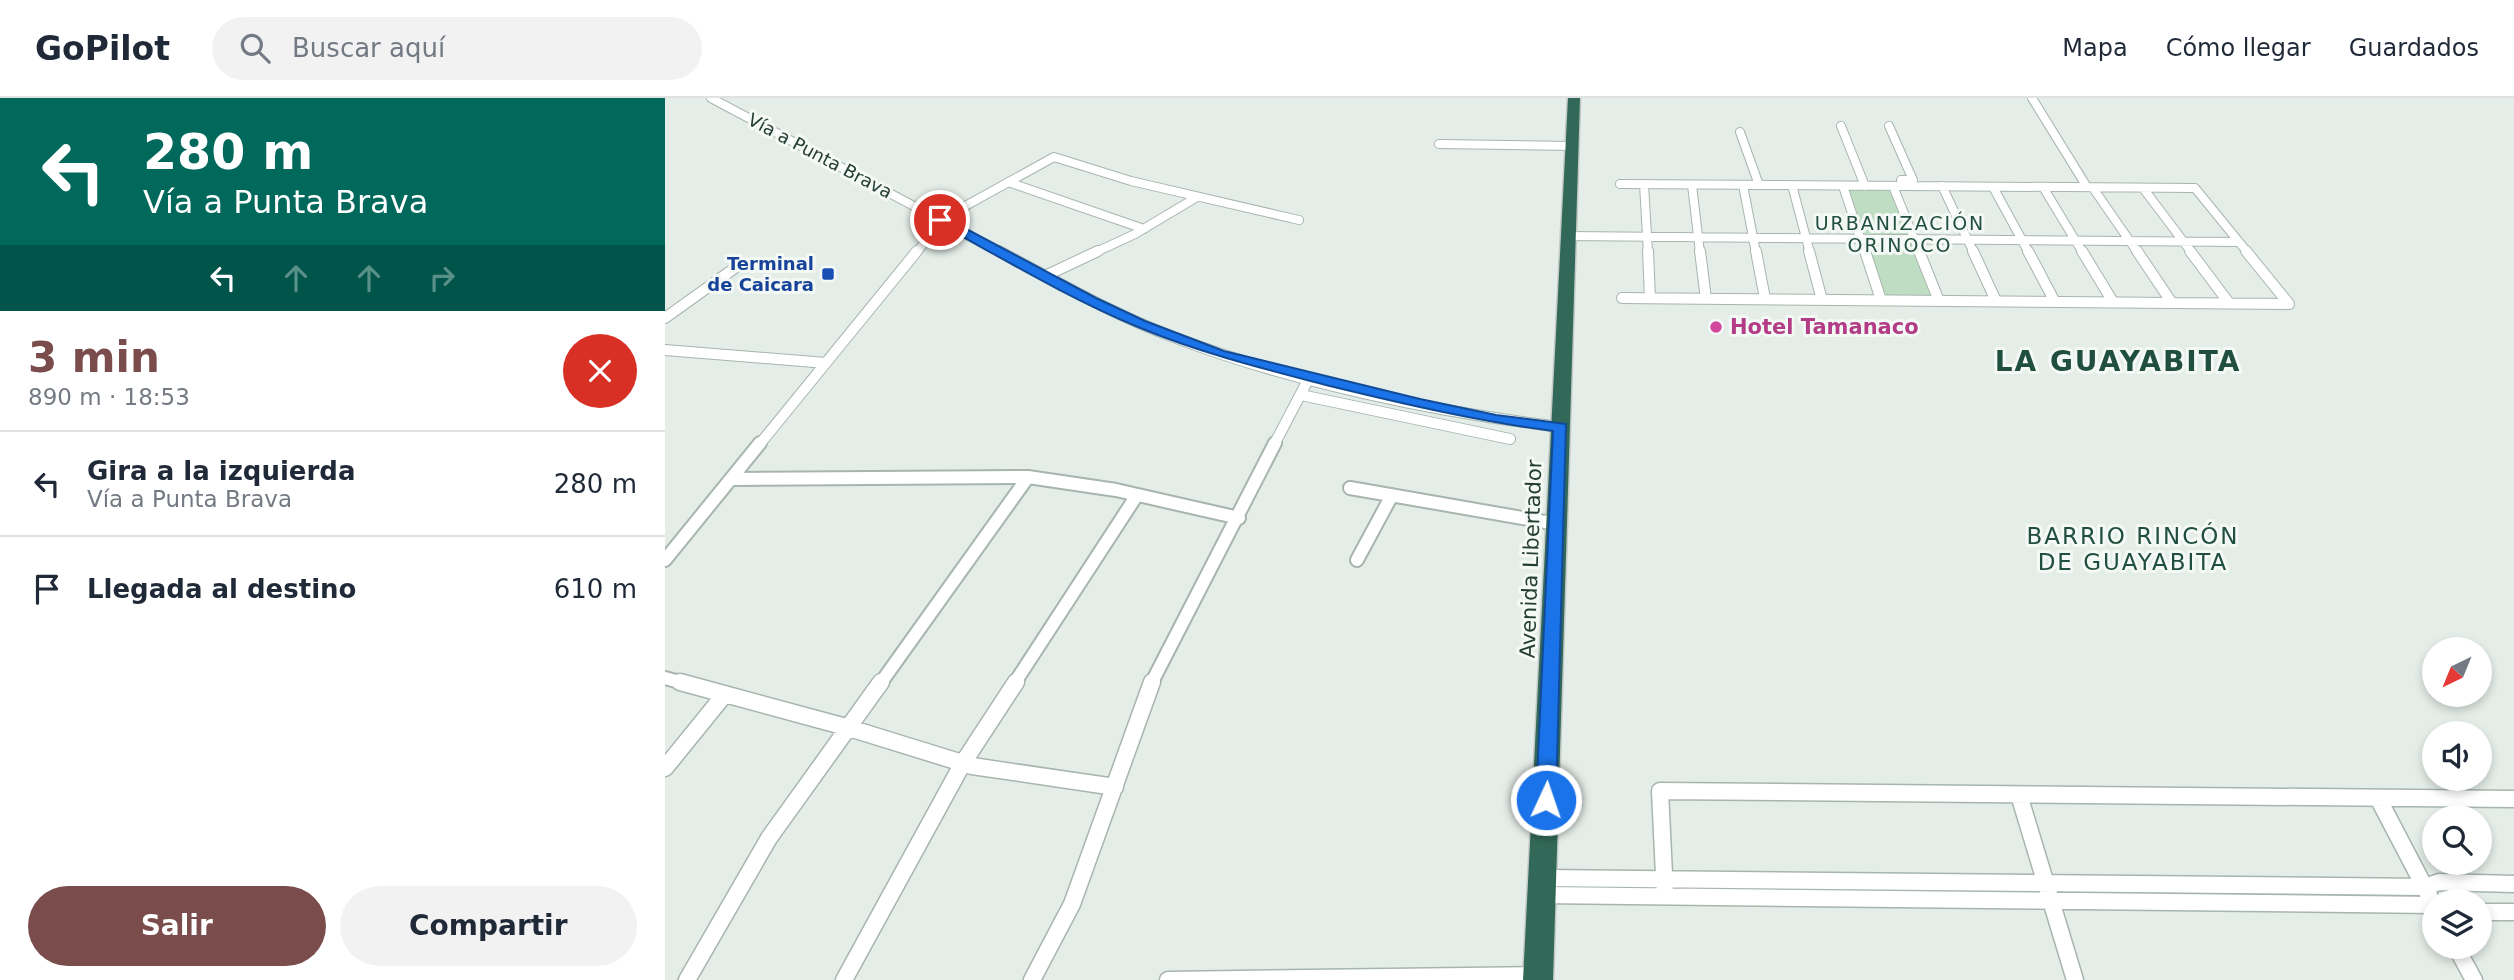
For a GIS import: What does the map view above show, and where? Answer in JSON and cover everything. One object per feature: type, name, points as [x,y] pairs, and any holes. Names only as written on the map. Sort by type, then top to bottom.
[{"type":"highway","name":"Avenida Libertador","points":[[1538,978],[1574,98]]},
{"type":"street","name":"Vía a Punta Brava","points":[[711,98],[1045,276],[1170,336],[1219,354],[1309,378],[1496,419],[1560,427]]},
{"type":"street","points":[[2032,98],[2090,188],[2172,303]]},
{"type":"street","points":[[1620,184],[1843,186],[1913,180],[1889,125]]},
{"type":"street","points":[[1840,126],[1863,183]]},
{"type":"street","points":[[1740,132],[1759,185]]},
{"type":"street","points":[[1439,144],[1571,146]]},
{"type":"street","points":[[665,560],[941,220],[1054,157],[1197,197],[1299,220]]},
{"type":"street","points":[[1008,182],[1144,229]]},
{"type":"street","points":[[1622,298],[2290,304],[2195,188],[1893,186],[1863,183]]},
{"type":"street","points":[[1643,184],[1650,298]]},
{"type":"street","points":[[1692,185],[1706,299]]},
{"type":"street","points":[[1742,185],[1765,299]]},
{"type":"street","points":[[1792,185],[1822,300]]},
{"type":"street","points":[[1843,186],[1881,300]]},
{"type":"street","points":[[1893,186],[1939,301]]},
{"type":"street","points":[[1942,186],[1996,301]]},
{"type":"street","points":[[1993,187],[2055,302]]},
{"type":"street","points":[[2043,187],[2113,302]]},
{"type":"street","points":[[2143,188],[2229,303]]},
{"type":"street","points":[[1045,276],[1144,229],[1197,197]]},
{"type":"street","points":[[1568,236],[2239,242]]},
{"type":"street","points":[[665,318],[739,265]]},
{"type":"street","points":[[665,350],[826,363]]},
{"type":"street","points":[[1032,980],[1064,924],[1151,684],[1309,378]]},
{"type":"street","points":[[1301,395],[1510,439]]},
{"type":"street","points":[[731,479],[1028,477],[1137,495],[1239,518]]},
{"type":"street","points":[[687,980],[769,838],[846,727],[1028,477]]},
{"type":"street","points":[[1350,488],[1557,524]]},
{"type":"street","points":[[844,980],[963,763],[1137,495]]},
{"type":"street","points":[[1357,560],[1392,495]]},
{"type":"street","points":[[665,678],[846,727],[963,763],[997,771],[1115,787]]},
{"type":"street","points":[[665,768],[725,694]]},
{"type":"street","points":[[1664,888],[1660,791],[2514,799]]},
{"type":"street","points":[[2019,794],[2075,980]]},
{"type":"street","points":[[2378,798],[2425,887]]},
{"type":"street","points":[[1542,887],[2046,884],[2425,887],[2439,882],[2514,884]]},
{"type":"street","points":[[1664,888],[2051,901],[2422,905]]},
{"type":"street","points":[[2492,912],[2514,912]]},
{"type":"street","points":[[2463,959],[2474,980]]},
{"type":"street","points":[[1168,980],[1538,978]]},
{"type":"green space","points":[[1847,188],[1890,188],[1909,237],[1864,237]]},
{"type":"green space","points":[[1866,241],[1911,241],[1933,298],[1885,298]]},
{"type":"place","name":"Terminal de Caicara","points":[[828,274]]},
{"type":"place","name":"Hotel Tamanaco","points":[[1716,327]]},
{"type":"district","name":"URBANIZACIÓN ORINOCO","points":[[1900,234]]},
{"type":"district","name":"LA GUAYABITA","points":[[2118,361]]},
{"type":"district","name":"BARRIO RINCÓN DE GUAYABITA","points":[[2133,549]]},
{"type":"route","points":[[940,220],[1092,301],[1141,324],[1219,354],[1420,404],[1496,419],[1560,427],[1546,800]]}]
